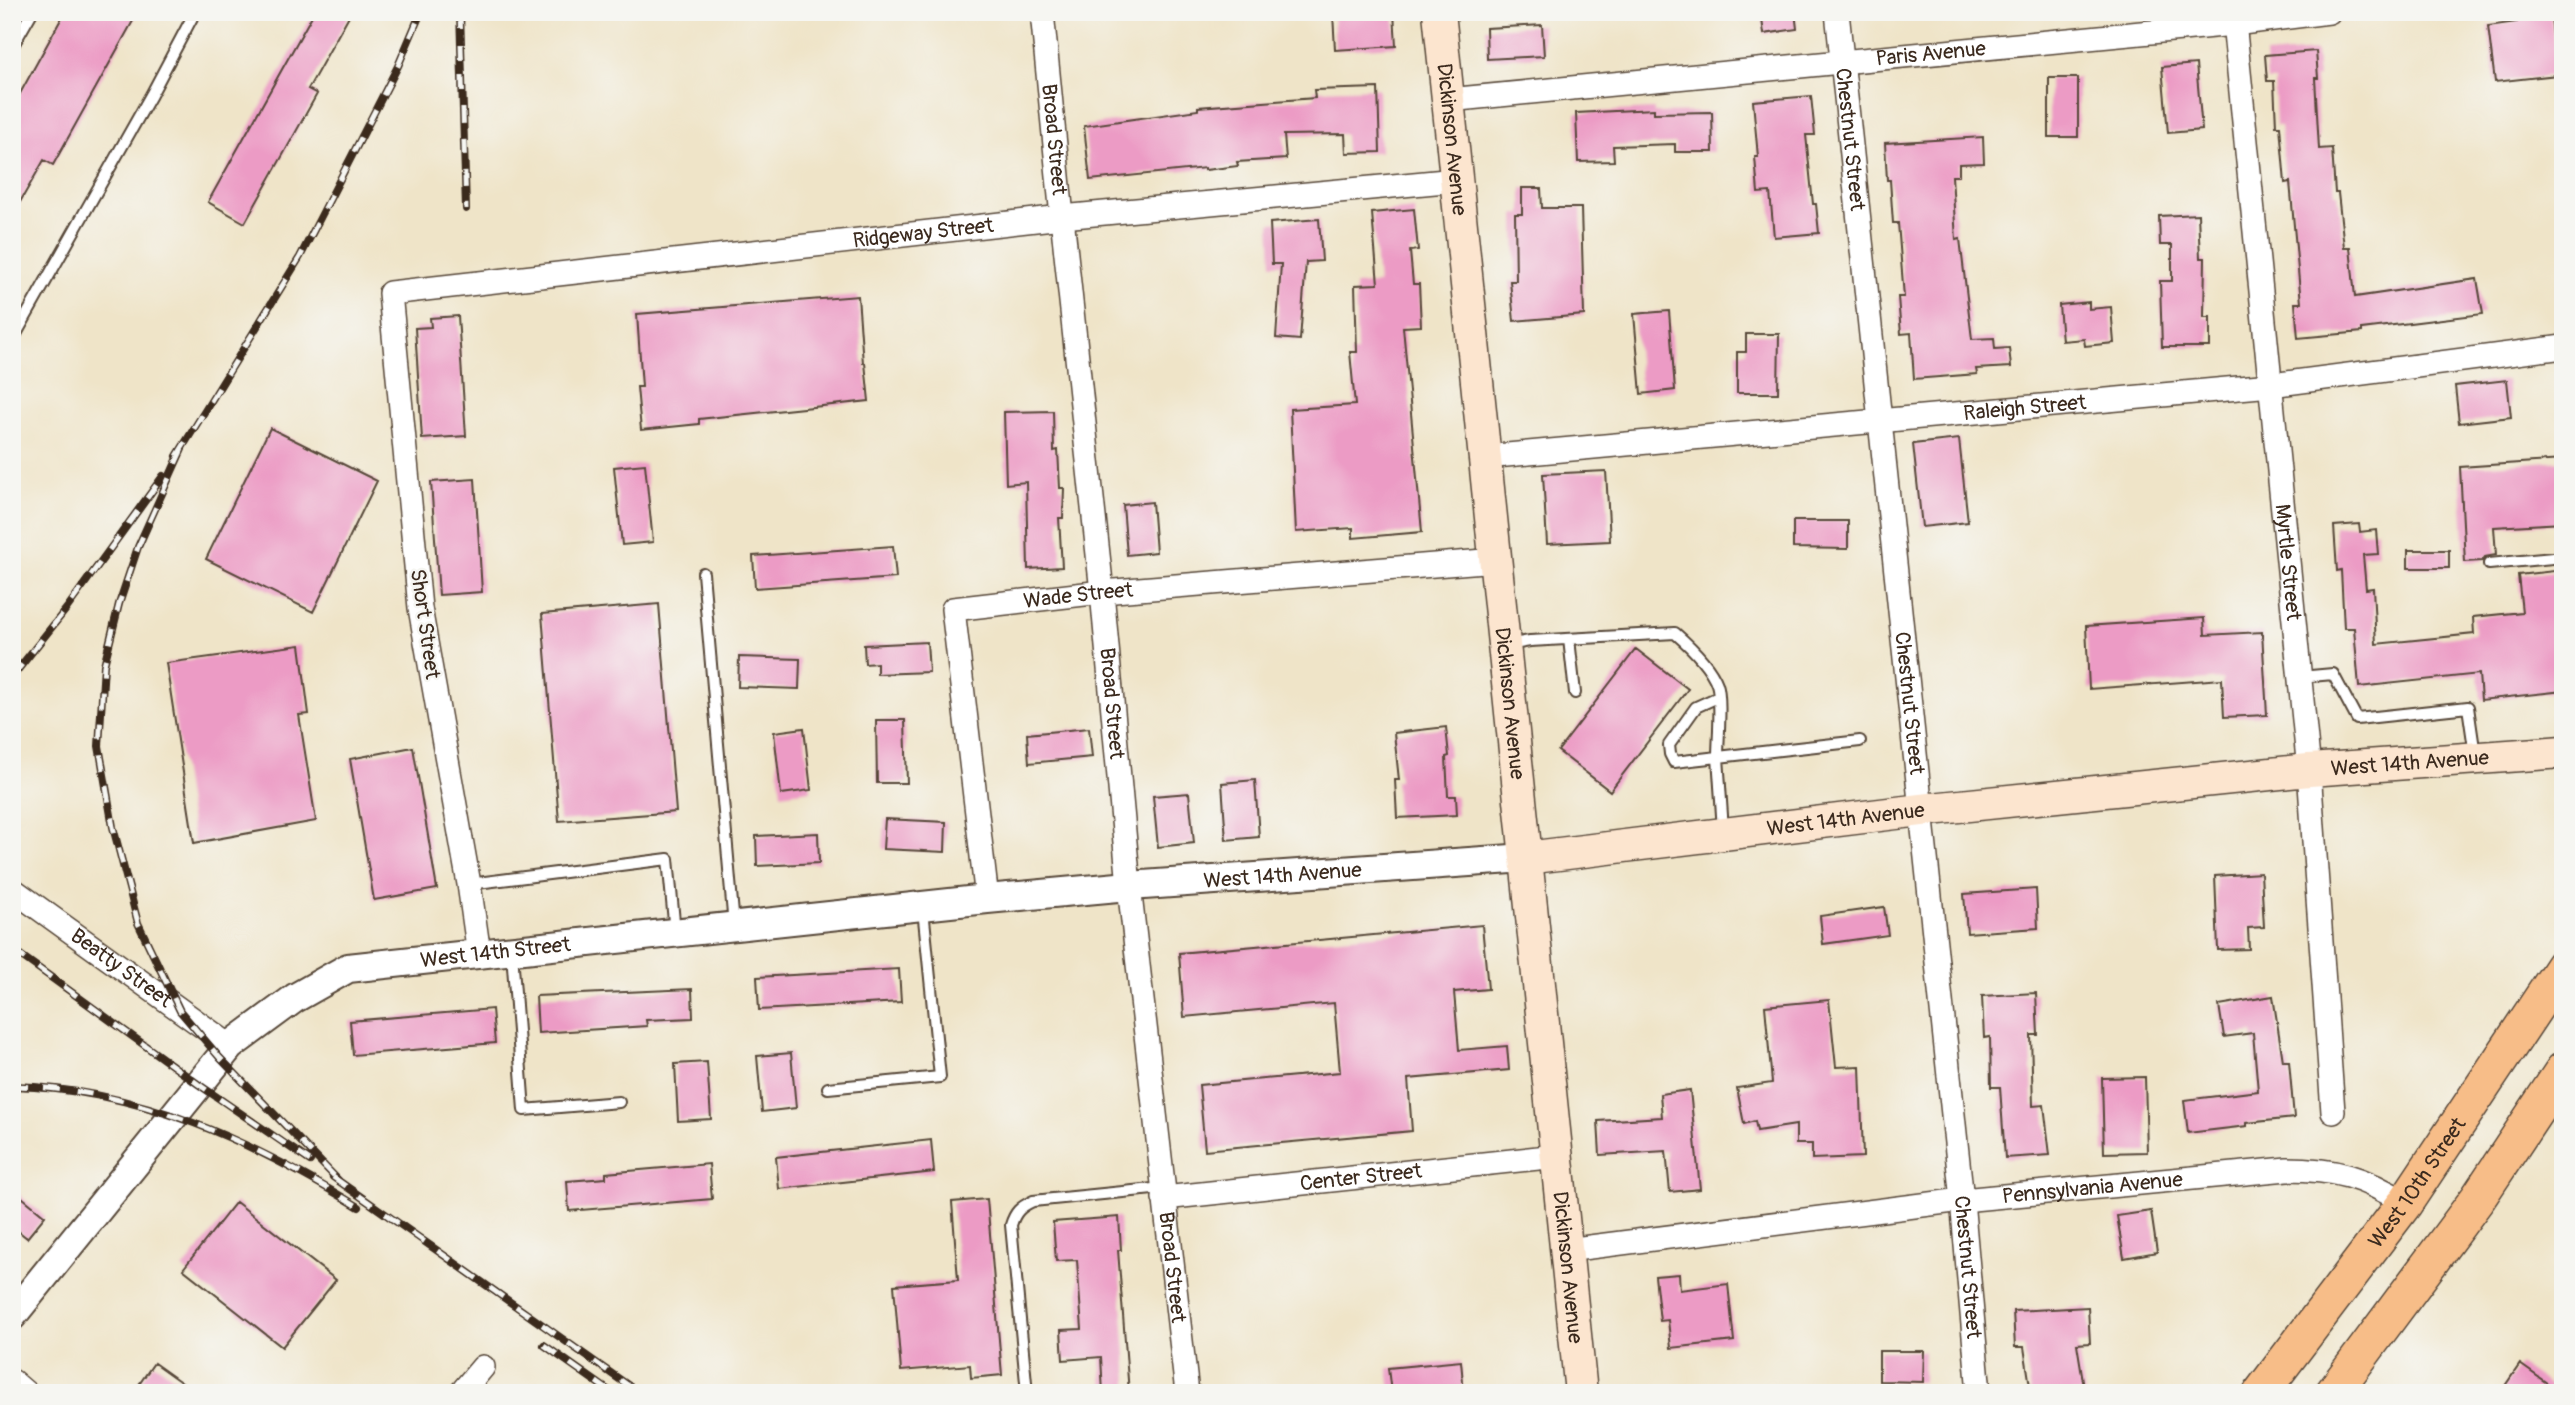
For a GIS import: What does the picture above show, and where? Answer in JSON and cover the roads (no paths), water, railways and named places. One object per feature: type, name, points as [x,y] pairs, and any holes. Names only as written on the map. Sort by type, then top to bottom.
[{"type":"main road","name":"Dickinson Avenue","points":[[1439,12],[1581,1393]]},
{"type":"main road","name":"West 14th Avenue","points":[[1526,858],[1921,810],[2309,770],[2563,752]]},
{"type":"main road","name":"West 10th Street","points":[[2261,1393],[2405,1203],[2563,966]]},
{"type":"main road","points":[[2333,1393],[2478,1198],[2563,1070]]},
{"type":"street","name":"Broad Street","points":[[1042,12],[1102,592],[1129,886],[1187,1393]]},
{"type":"street","name":"Chestnut Street","points":[[1837,12],[1878,422],[1962,1200],[1979,1393]]},
{"type":"street","name":"Paris Avenue","points":[[1448,100],[1842,61],[2233,18],[2329,12]]},
{"type":"street","name":"Myrtle Street","points":[[2233,18],[2309,770],[2333,1112]]},
{"type":"street","name":"Ridgeway Street","points":[[390,293],[1062,217],[1456,180]]},
{"type":"street","name":"Short Street","points":[[390,293],[420,608],[479,954]]},
{"type":"street","name":"Raleigh Street","points":[[1485,457],[2271,385],[2563,347]]},
{"type":"street","name":"Wade Street","points":[[987,899],[953,609],[1102,592],[1496,560]]},
{"type":"street","name":"West 14th Avenue","points":[[1129,886],[1526,858]]},
{"type":"street","name":"West 14th Street","points":[[12,1315],[230,1045],[295,998],[348,968],[1129,886]]},
{"type":"street","name":"Beatty Street","points":[[12,889],[230,1045]]},
{"type":"street","name":"Center Street","points":[[1163,1193],[1557,1156]]},
{"type":"street","name":"Pennsylvania Avenue","points":[[1566,1250],[1962,1200],[2287,1170],[2319,1169],[2358,1178],[2379,1186],[2405,1203]]},
{"type":"street","points":[[461,1393],[483,1367]]},
{"type":"street","points":[[12,1381],[26,1393]]},
{"type":"lane","points":[[12,47],[32,12]]},
{"type":"lane","points":[[12,341],[151,96],[195,12]]},
{"type":"lane","points":[[2489,564],[2563,557]]},
{"type":"lane","points":[[703,573],[734,926]]},
{"type":"lane","points":[[1505,646],[1675,633],[1694,649],[1717,685],[1723,833]]},
{"type":"lane","points":[[1569,639],[1574,693]]},
{"type":"lane","points":[[2300,677],[2333,674],[2357,719],[2468,707],[2475,758]]},
{"type":"lane","points":[[1718,696],[1696,707],[1669,745],[1674,762],[1860,740]]},
{"type":"lane","points":[[469,884],[668,859],[675,932]]},
{"type":"lane","points":[[828,1088],[940,1076],[922,906]]},
{"type":"lane","points":[[512,950],[524,1110],[619,1102]]},
{"type":"lane","points":[[1027,1393],[1011,1225],[1015,1213],[1023,1205],[1033,1202],[1163,1193]]},
{"type":"railway","points":[[177,456],[300,257],[398,66],[421,12]]},
{"type":"railway","points":[[460,12],[466,209]]},
{"type":"railway","points":[[182,449],[138,547],[119,604],[104,665],[99,746],[113,827],[138,923],[180,1011],[220,1058],[339,1181]]},
{"type":"railway","points":[[12,677],[67,608],[163,476]]},
{"type":"railway","points":[[12,949],[198,1084],[310,1161]]},
{"type":"railway","points":[[12,1086],[60,1089],[150,1108],[236,1141],[359,1207]]},
{"type":"railway","points":[[333,1177],[639,1393]]},
{"type":"railway","points":[[544,1345],[612,1393]]}]
